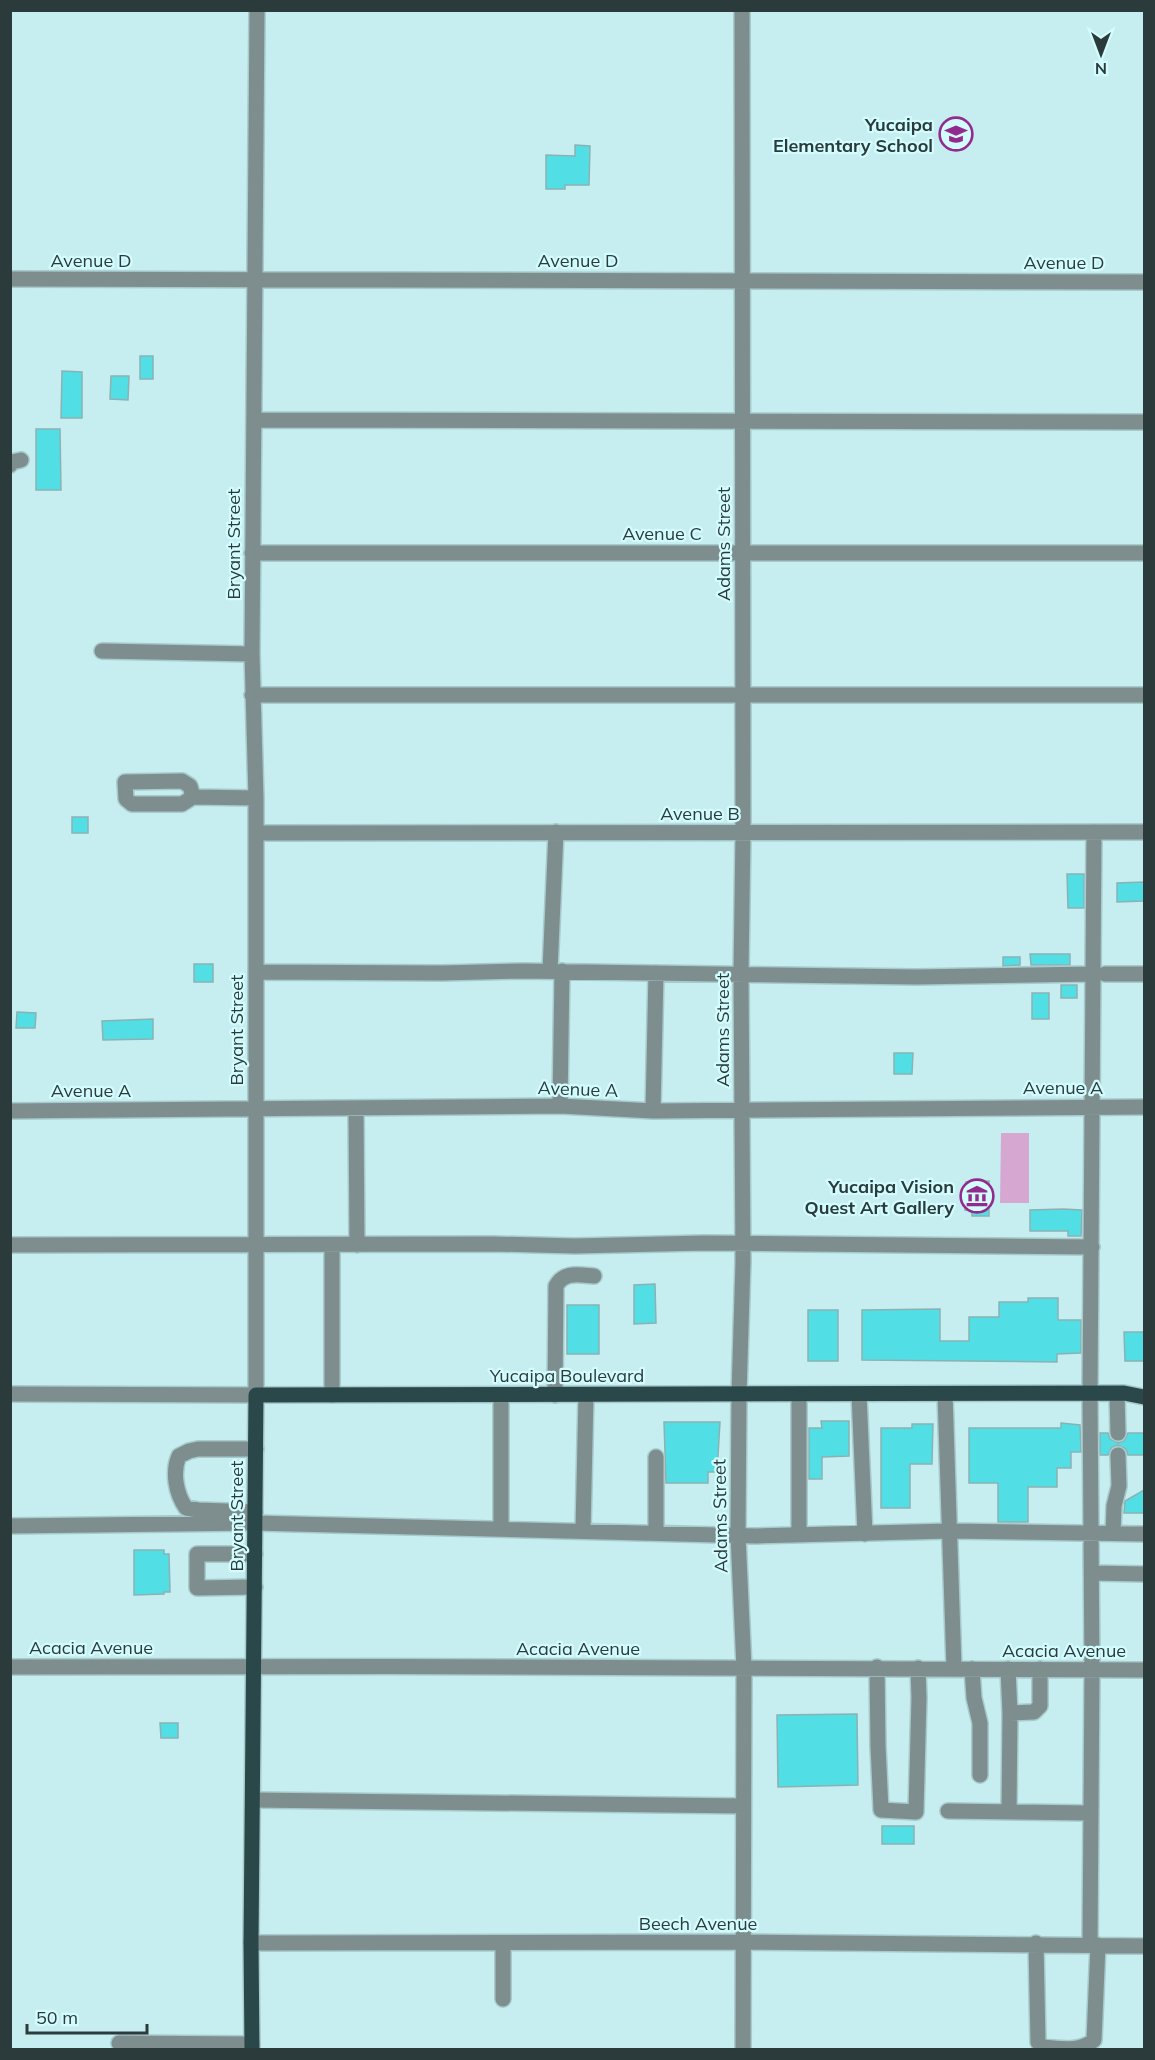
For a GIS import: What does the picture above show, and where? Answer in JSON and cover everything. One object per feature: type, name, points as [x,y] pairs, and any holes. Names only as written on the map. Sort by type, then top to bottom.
[{"type":"main road","name":"Yucaipa Boulevard","points":[[1121,1394],[1144,1389]]},
{"type":"main road","name":"Yucaipa Boulevard","points":[[256,1395],[1121,1394],[1144,1397]]},
{"type":"main road","name":"Bryant Street","points":[[252,2047],[256,1395]]},
{"type":"street","name":"Bryant Street","points":[[256,1395],[256,798],[252,695],[252,553],[257,10]]},
{"type":"street","name":"Adams Street","points":[[742,10],[743,1245],[738,1535],[744,1668],[743,2049]]},
{"type":"street","name":"Avenue D","points":[[10,279],[1144,282]]},
{"type":"street","points":[[254,420],[1144,423]]},
{"type":"street","name":"Avenue C","points":[[252,553],[1144,553]]},
{"type":"street","points":[[102,651],[252,654]]},
{"type":"street","points":[[252,695],[1144,696]]},
{"type":"street","points":[[194,797],[256,798]]},
{"type":"street","points":[[556,832],[556,971],[560,1107]]},
{"type":"street","points":[[1036,1943],[1038,2042],[1042,2047],[1073,2049],[1088,2046],[1094,2040],[1090,1813],[1092,1534],[1090,1394],[1093,1107],[1099,974],[1094,832]]},
{"type":"street","name":"Avenue B","points":[[256,833],[1144,832]]},
{"type":"street","points":[[256,972],[556,971],[916,977],[1144,974]]},
{"type":"street","points":[[653,1111],[656,973]]},
{"type":"street","name":"Avenue A","points":[[10,1110],[560,1107],[653,1111],[1144,1107]]},
{"type":"street","points":[[356,1108],[357,1245]]},
{"type":"street","points":[[10,1245],[1092,1246]]},
{"type":"street","points":[[332,1245],[332,1395]]},
{"type":"street","points":[[555,1395],[556,1286],[559,1280],[566,1275],[594,1276]]},
{"type":"street","name":"Yucaipa Boulevard","points":[[10,1394],[256,1395]]},
{"type":"street","points":[[799,1394],[799,1535]]},
{"type":"street","points":[[859,1394],[865,1534]]},
{"type":"street","points":[[945,1394],[954,1668]]},
{"type":"street","points":[[1118,1433],[1121,1394]]},
{"type":"street","points":[[501,1395],[501,1529]]},
{"type":"street","points":[[583,1531],[586,1395]]},
{"type":"street","points":[[256,1449],[189,1450],[179,1456],[176,1472],[178,1495],[186,1508],[255,1517],[501,1529],[738,1535],[950,1531],[1144,1534]]},
{"type":"street","points":[[1113,1533],[1114,1506],[1119,1486],[1118,1455]]},
{"type":"street","points":[[656,1457],[656,1533]]},
{"type":"street","points":[[10,1526],[255,1517]]},
{"type":"street","points":[[255,1554],[197,1554],[197,1588],[255,1587]]},
{"type":"street","points":[[1092,1574],[1144,1574]]},
{"type":"street","name":"Acacia Avenue","points":[[10,1667],[877,1667],[1144,1670]]},
{"type":"street","points":[[877,1667],[877,1736],[881,1810],[916,1812],[920,1698],[918,1668]]},
{"type":"street","points":[[972,1669],[974,1698],[980,1723],[980,1774]]},
{"type":"street","points":[[1010,1713],[1034,1712],[1040,1706],[1041,1669]]},
{"type":"street","points":[[1008,1670],[1009,1812]]},
{"type":"street","points":[[253,1800],[743,1806]]},
{"type":"street","points":[[948,1811],[1090,1813]]},
{"type":"street","name":"Beech Avenue","points":[[251,1943],[743,1942],[1036,1943],[1144,1946]]},
{"type":"street","points":[[503,1944],[504,1999]]},
{"type":"street","points":[[119,2043],[252,2047]]},
{"type":"shaded area","points":[[1001,1133],[1029,1133],[1029,1203],[1000,1203]]},
{"type":"building","points":[[575,145],[590,146],[589,185],[565,185],[565,189],[546,189],[546,155],[575,156]]},
{"type":"building","points":[[140,356],[153,356],[153,379],[140,379]]},
{"type":"building","points":[[62,371],[82,372],[82,418],[61,418]]},
{"type":"building","points":[[111,376],[129,376],[128,400],[110,399]]},
{"type":"building","points":[[36,429],[60,429],[61,490],[36,490]]},
{"type":"building","points":[[72,817],[88,817],[88,833],[72,833]]},
{"type":"building","points":[[1067,874],[1084,874],[1084,908],[1068,908]]},
{"type":"building","points":[[1144,882],[1144,901],[1117,902],[1117,883]]},
{"type":"building","points":[[1030,954],[1070,954],[1070,965],[1031,965]]},
{"type":"building","points":[[1003,957],[1020,957],[1020,965],[1003,966]]},
{"type":"building","points":[[194,964],[213,964],[213,982],[194,982]]},
{"type":"building","points":[[1061,985],[1077,985],[1077,998],[1061,998]]},
{"type":"building","points":[[1032,993],[1049,993],[1049,1019],[1032,1019]]},
{"type":"building","points":[[17,1012],[36,1013],[35,1028],[16,1028]]},
{"type":"building","points":[[153,1019],[153,1039],[103,1040],[102,1021]]},
{"type":"building","points":[[894,1053],[913,1053],[912,1074],[894,1074]]},
{"type":"building","name":"Yucaipa Vision Quest Art Gallery","points":[[989,1181],[989,1216],[972,1216],[972,1211],[965,1210],[966,1182]]},
{"type":"building","points":[[1030,1210],[1082,1210],[1081,1236],[1068,1236],[1068,1231],[1030,1231]]},
{"type":"building","points":[[655,1284],[656,1323],[634,1324],[634,1285]]},
{"type":"building","points":[[1028,1298],[1058,1298],[1058,1320],[1081,1320],[1081,1353],[1057,1354],[1057,1362],[862,1360],[862,1310],[940,1309],[940,1341],[969,1341],[969,1317],[999,1317],[999,1302],[1028,1302]]},
{"type":"building","points":[[567,1305],[599,1305],[599,1354],[567,1354]]},
{"type":"building","points":[[808,1310],[838,1310],[838,1361],[808,1361]]},
{"type":"building","points":[[1124,1332],[1144,1332],[1144,1361],[1125,1361]]},
{"type":"building","points":[[821,1421],[849,1421],[849,1456],[822,1457],[822,1479],[809,1479],[809,1428],[822,1428]]},
{"type":"building","points":[[664,1422],[720,1422],[717,1472],[708,1472],[708,1483],[666,1483]]},
{"type":"building","points":[[1061,1423],[1080,1425],[1081,1452],[1071,1452],[1071,1468],[1057,1468],[1057,1487],[1028,1487],[1028,1522],[998,1522],[998,1483],[969,1483],[969,1428],[1061,1428]]},
{"type":"building","points":[[912,1424],[933,1424],[932,1464],[910,1464],[910,1508],[881,1508],[881,1428],[912,1428]]},
{"type":"building","points":[[1100,1433],[1108,1433],[1110,1439],[1118,1443],[1124,1441],[1128,1433],[1144,1433],[1144,1455],[1128,1455],[1126,1449],[1118,1445],[1112,1447],[1108,1455],[1100,1455]]},
{"type":"building","points":[[1144,1490],[1144,1513],[1124,1513],[1125,1501]]},
{"type":"building","points":[[134,1550],[164,1550],[164,1554],[169,1554],[170,1592],[134,1595]]},
{"type":"building","points":[[857,1714],[858,1785],[778,1787],[777,1715]]},
{"type":"building","points":[[160,1723],[178,1723],[178,1738],[161,1738]]},
{"type":"building","points":[[882,1826],[914,1826],[914,1844],[882,1844]]},
{"type":"place","name":"Yucaipa Elementary School","points":[[956,134]]},
{"type":"place","name":"Yucaipa Vision Quest Art Gallery","points":[[977,1196]]}]
